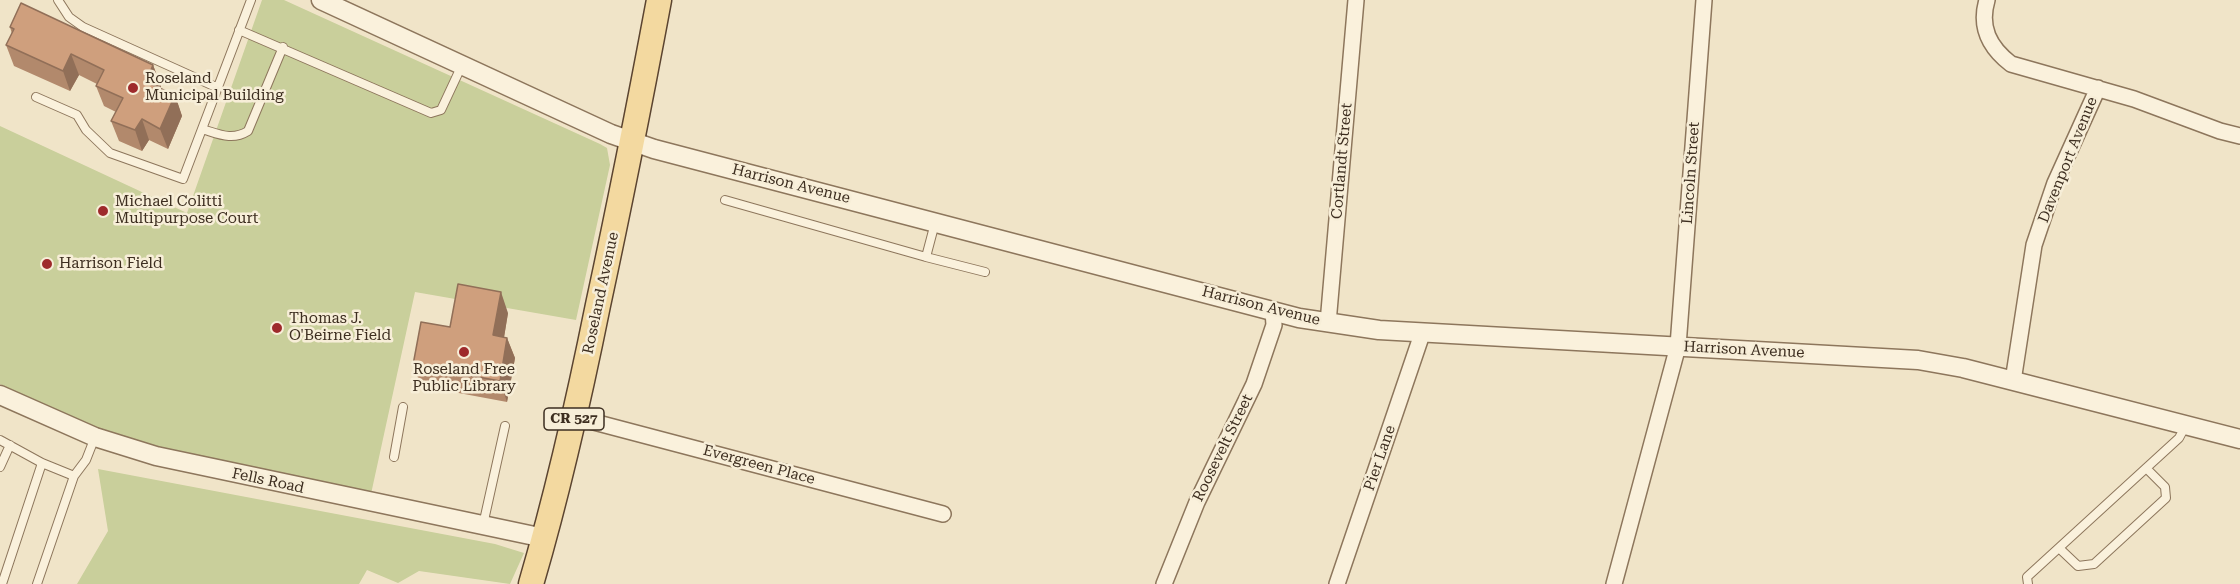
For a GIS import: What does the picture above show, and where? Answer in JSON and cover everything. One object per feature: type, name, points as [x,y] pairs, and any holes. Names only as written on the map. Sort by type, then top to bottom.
[{"type":"main road","name":"Roseland Avenue","points":[[531,584],[575,417],[633,142],[659,0]]},
{"type":"street","name":"Harrison Avenue","points":[[321,0],[611,134],[654,149],[1273,311],[1328,323],[1379,330],[1918,360],[1963,368],[2240,439]]},
{"type":"street","name":"Cortlandt Street","points":[[1328,323],[1356,0]]},
{"type":"street","name":"Lincoln Street","points":[[1677,346],[1704,0]]},
{"type":"street","points":[[1987,0],[1983,20],[1985,30],[1991,45],[1998,54],[2011,64],[2024,69],[2037,70],[2098,88]]},
{"type":"street","name":"Davenport Avenue","points":[[2013,381],[2034,245],[2055,183],[2098,88],[2240,136]]},
{"type":"street","name":"Roosevelt Street","points":[[1164,584],[1197,502],[1254,384],[1274,325],[1273,311]]},
{"type":"street","name":"Pier Lane","points":[[1337,584],[1421,337],[1425,332]]},
{"type":"street","points":[[1614,584],[1677,346]]},
{"type":"street","name":"Fells Road","points":[[0,395],[95,437],[156,456],[223,472],[544,538]]},
{"type":"street","name":"Evergreen Place","points":[[575,417],[943,514]]},
{"type":"lane","points":[[57,0],[69,17],[83,27],[216,87]]},
{"type":"lane","points":[[36,97],[77,115],[86,130],[110,153],[183,179],[216,87],[251,0]]},
{"type":"lane","points":[[239,30],[283,47],[431,113],[441,110],[462,65]]},
{"type":"lane","points":[[202,129],[232,138],[248,131],[283,47]]},
{"type":"lane","points":[[725,200],[985,272]]},
{"type":"lane","points":[[926,257],[936,221]]},
{"type":"lane","points":[[394,457],[403,407]]},
{"type":"lane","points":[[2019,584],[2027,580],[2179,438],[2186,425]]},
{"type":"lane","points":[[483,525],[505,426]]},
{"type":"lane","points":[[38,584],[74,476],[86,460],[95,437]]},
{"type":"lane","points":[[0,440],[42,464],[74,476]]},
{"type":"lane","points":[[0,467],[9,445]]},
{"type":"lane","points":[[2,584],[42,464]]},
{"type":"lane","points":[[2059,548],[2078,566],[2094,564],[2166,498],[2164,487],[2146,468]]},
{"type":"green space","points":[[262,0],[284,0],[607,148],[610,165],[576,320],[415,292],[371,494],[156,451],[102,433],[0,384],[0,126],[187,213]]},
{"type":"green space","points":[[98,469],[495,544],[524,553],[510,584],[419,571],[398,583],[367,570],[359,584],[77,584],[108,531]]},
{"type":"building","points":[[21,3],[153,65],[146,82],[175,95],[160,129],[142,119],[135,130],[111,121],[123,98],[96,86],[104,70],[71,54],[63,71],[6,45],[14,29],[10,27]]},
{"type":"building","name":"Roseland Free Public Library","points":[[458,284],[501,292],[493,335],[507,338],[500,381],[413,365],[421,322],[450,327]]},
{"type":"place","name":"Roseland Municipal Building","points":[[133,88]]},
{"type":"place","name":"Michael Colitti Multipurpose Court","points":[[103,211]]},
{"type":"place","name":"Harrison Field","points":[[47,264]]},
{"type":"place","name":"Thomas J. O'Beirne Field","points":[[277,328]]},
{"type":"place","name":"Roseland Free Public Library","points":[[464,352]]}]
